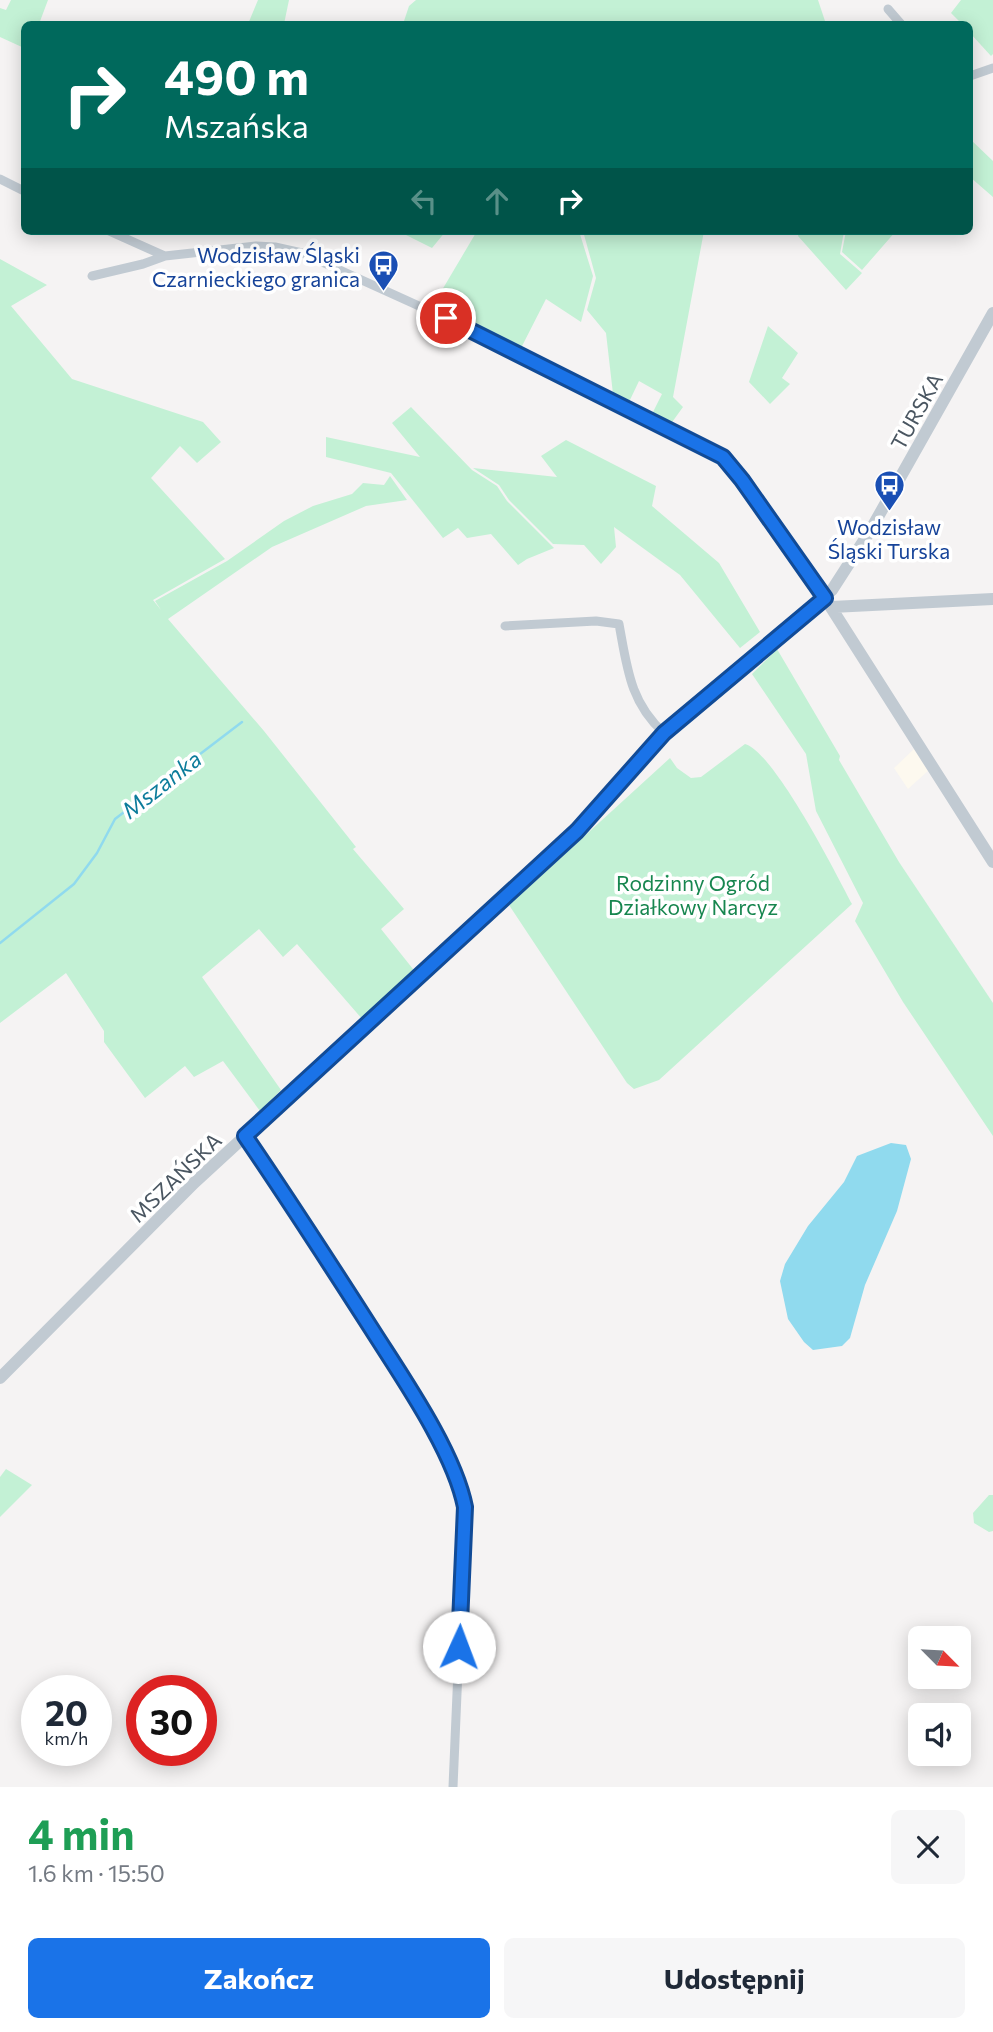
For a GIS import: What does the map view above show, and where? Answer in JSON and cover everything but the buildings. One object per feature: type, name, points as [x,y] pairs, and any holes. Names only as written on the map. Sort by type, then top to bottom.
[{"type":"street","points":[[888,9],[898,21]]},
{"type":"street","points":[[973,75],[993,68]]},
{"type":"street","points":[[0,179],[21,190]]},
{"type":"street","points":[[118,235],[164,256]]},
{"type":"street","points":[[92,276],[164,256],[235,248],[275,247],[295,251],[430,311],[713,451],[731,465],[829,603],[993,862]]},
{"type":"street","name":"TURSKA","points":[[812,609],[829,603],[993,313]]},
{"type":"street","points":[[829,603],[993,599]]},
{"type":"street","name":"MSZAŃSKA","points":[[0,1378],[194,1183],[577,831],[664,733],[812,609]]},
{"type":"street","points":[[505,626],[596,621],[620,624],[629,677],[639,704],[664,733]]},
{"type":"street","points":[[245,1136],[418,1403],[450,1462],[462,1493],[465,1507],[453,1787]]},
{"type":"shaded area","points":[[914,749],[928,771],[908,789],[894,768]]},
{"type":"green space","points":[[11,0],[48,0],[40,21],[21,21],[21,47],[0,37],[0,8],[6,10]]},
{"type":"green space","points":[[258,0],[289,0],[285,21],[249,21]]},
{"type":"green space","points":[[416,0],[818,0],[825,21],[404,21],[409,6]]},
{"type":"green space","points":[[961,0],[993,0],[991,56],[973,36],[973,21],[959,21],[951,13]]},
{"type":"green space","points":[[973,142],[993,161],[993,197],[973,180]]},
{"type":"green space","points":[[406,235],[443,235],[432,248]]},
{"type":"green space","points":[[475,235],[580,235],[593,276],[581,322],[546,299],[520,350],[432,307]]},
{"type":"green space","points":[[584,235],[703,235],[673,397],[683,407],[670,425],[651,416],[662,394],[639,381],[629,402],[613,394],[606,333],[587,310],[596,278]]},
{"type":"green space","points":[[843,235],[840,254],[862,273],[846,290],[798,236]]},
{"type":"green space","points":[[845,235],[893,235],[862,270],[842,252]]},
{"type":"green space","points":[[0,259],[47,285],[11,306],[72,379],[203,422],[221,442],[197,463],[180,446],[151,478],[225,559],[153,600],[161,610],[155,601],[227,561],[284,521],[313,506],[352,494],[363,483],[384,485],[390,476],[407,500],[366,506],[272,547],[168,619],[264,731],[356,847],[353,849],[404,909],[381,929],[417,974],[363,1020],[297,944],[283,957],[259,929],[202,977],[281,1090],[260,1111],[223,1061],[194,1077],[185,1066],[145,1098],[104,1042],[104,1031],[66,973],[0,1023]]},
{"type":"green space","points":[[768,326],[798,353],[782,378],[790,384],[770,404],[749,382]]},
{"type":"green space","points":[[411,407],[472,470],[497,486],[507,501],[554,548],[518,565],[491,534],[467,538],[458,528],[443,538],[391,473],[326,457],[326,437],[420,457],[392,423]]},
{"type":"green space","points":[[566,440],[656,486],[652,506],[719,563],[760,632],[740,648],[680,575],[614,527],[616,547],[601,564],[584,545],[553,544],[509,500],[499,485],[473,468],[557,477],[541,456]]},
{"type":"green space","points":[[777,649],[899,862],[993,1003],[993,1136],[903,1002],[855,921],[863,903],[816,811],[806,754],[752,674]]},
{"type":"green space","name":"Rodzinny Ogród Działkowy Narcyz","points":[[745,744],[772,768],[787,790],[852,904],[659,1080],[634,1089],[627,1083],[509,905],[670,758],[677,768],[691,778],[701,777]]},
{"type":"green space","points":[[6,1469],[32,1485],[0,1517],[0,1477]]},
{"type":"green space","points":[[989,1495],[993,1495],[993,1531],[989,1532],[974,1523],[973,1513]]},
{"type":"water","points":[[891,1143],[906,1145],[911,1159],[897,1211],[865,1285],[850,1338],[842,1346],[813,1350],[788,1319],[780,1281],[785,1264],[808,1226],[844,1182],[857,1156]]},
{"type":"waterway","name":"Mszanka","points":[[0,943],[74,884],[97,853],[115,819],[242,722]]},
{"type":"place","name":"Wodzisław Śląski Czarnieckiego granica","points":[[383,293]]},
{"type":"place","name":"Wodzisław Śląski Turska","points":[[889,513]]},
{"type":"route","points":[[446,318],[723,457],[825,598],[664,733],[577,831],[245,1136],[386,1351],[450,1462],[465,1507],[459,1647]]}]
